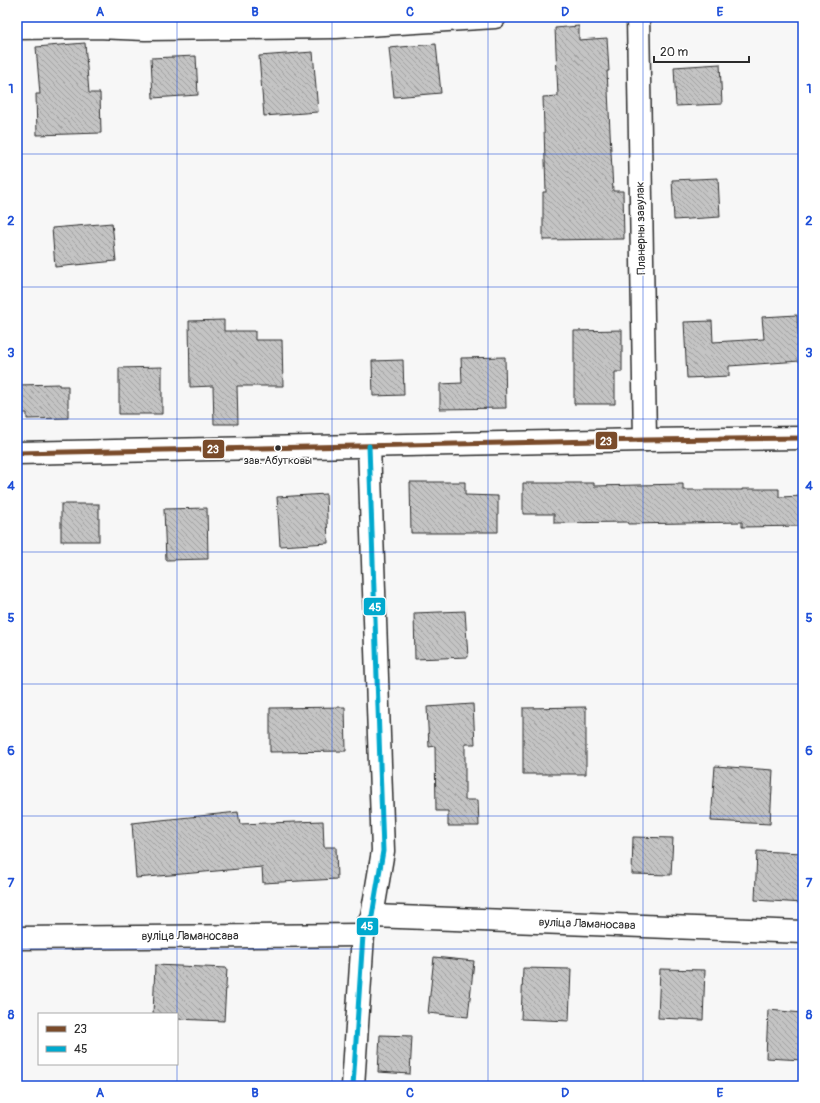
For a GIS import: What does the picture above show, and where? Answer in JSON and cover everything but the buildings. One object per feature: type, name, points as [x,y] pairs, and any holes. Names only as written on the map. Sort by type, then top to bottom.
[{"type":"street","points":[[17,28],[97,27],[145,29],[336,27],[495,17]]},
{"type":"street","name":"Планерны завулак","points":[[638,17],[645,440]]},
{"type":"street","points":[[17,453],[803,438]]},
{"type":"street","points":[[352,1086],[363,935],[372,916],[383,851],[369,446]]},
{"type":"street","name":"вуліца Ламаносава","points":[[372,916],[803,932]]},
{"type":"street","name":"вуліца Ламаносава","points":[[17,938],[363,935]]},
{"type":"transit line","name":"23","points":[[17,453],[803,438]]},
{"type":"transit line","name":"45","points":[[353,1086],[363,935],[372,916],[383,851],[369,446]]},
{"type":"place","name":"зав. Абутковы","points":[[278,448]]}]
